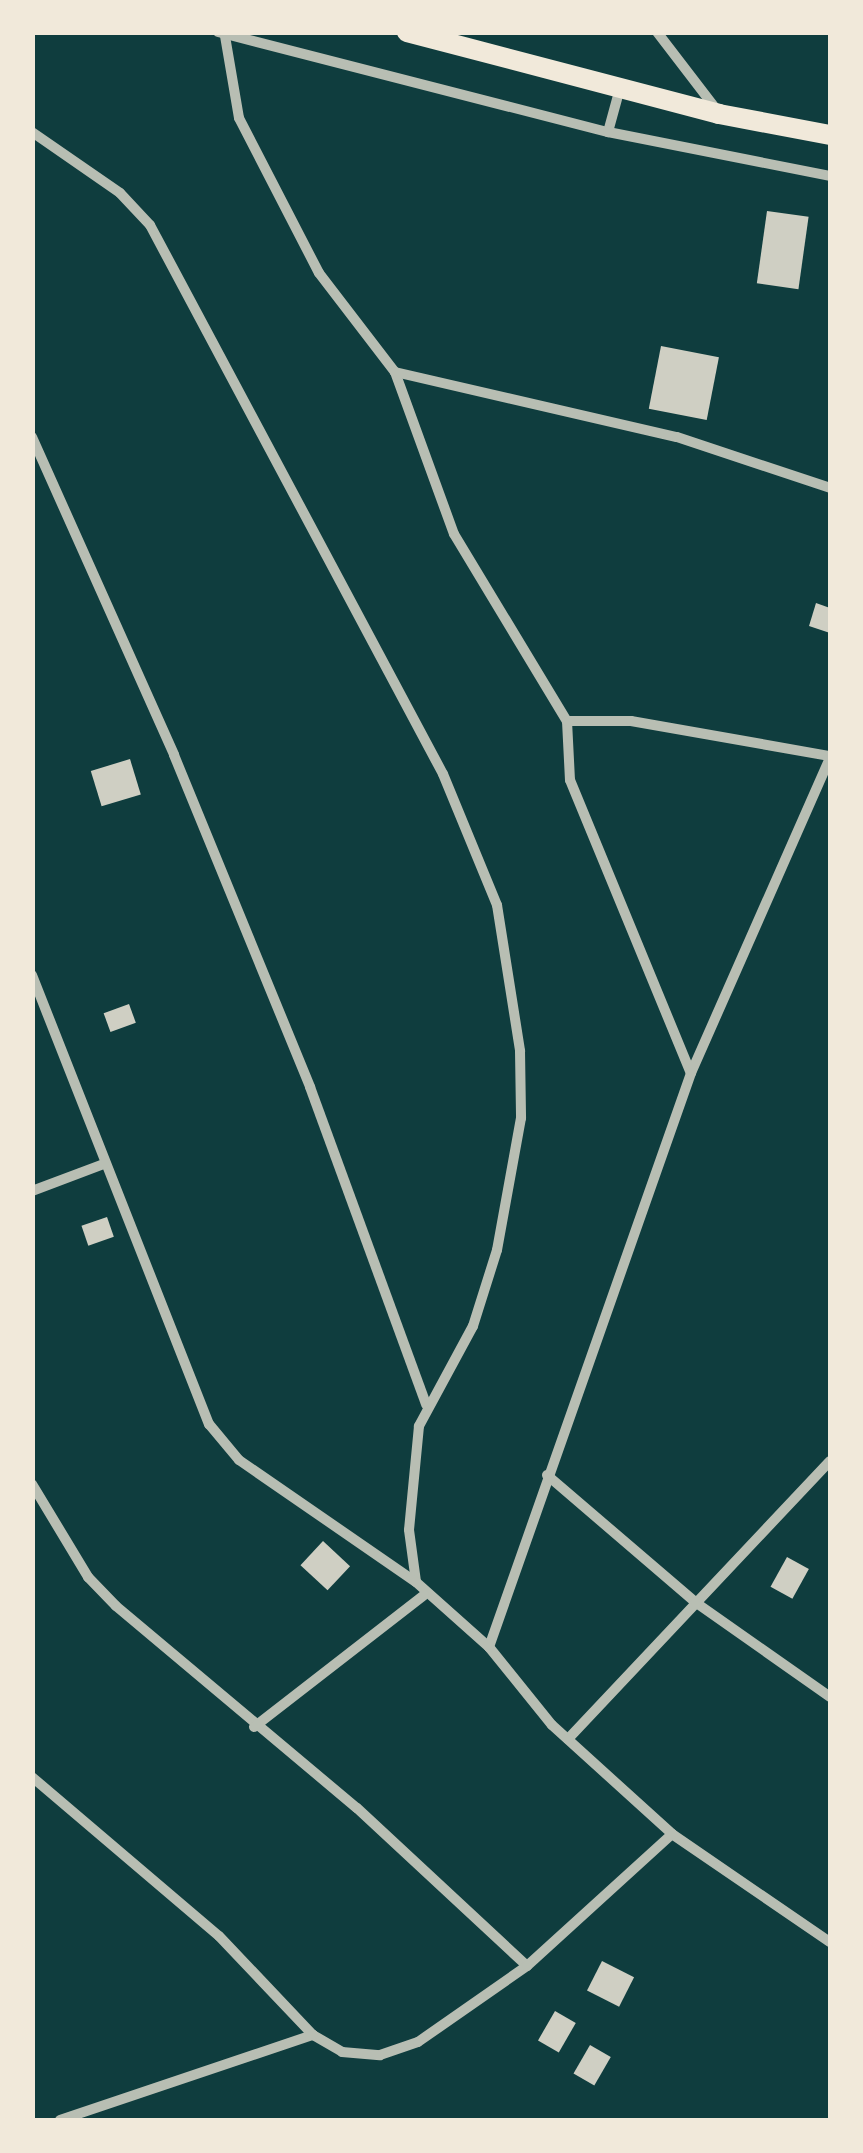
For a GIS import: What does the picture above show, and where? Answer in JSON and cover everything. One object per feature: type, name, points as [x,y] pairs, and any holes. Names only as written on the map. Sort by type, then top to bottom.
[{"type":"main road","points":[[407,32],[719,114],[830,135]]},
{"type":"street","points":[[658,32],[719,114]]},
{"type":"street","points":[[691,1073],[570,780],[567,721],[454,534],[395,372],[319,273],[238,118],[222,34],[608,132],[830,176]]},
{"type":"street","points":[[608,132],[620,88]]},
{"type":"street","points":[[32,132],[120,194],[150,225],[443,774],[497,904],[520,1050],[521,1118],[497,1250],[473,1326],[426,1404],[411,1473],[416,1582]]},
{"type":"street","points":[[395,372],[677,437],[830,488]]},
{"type":"street","points":[[32,437],[174,755],[310,1086],[426,1404]]},
{"type":"street","points":[[489,1647],[691,1073],[830,757],[631,721],[567,721]]},
{"type":"street","points":[[32,974],[209,1424],[239,1460],[416,1582],[424,1596],[489,1647],[568,1739],[672,1834],[830,1942]]},
{"type":"street","points":[[32,1191],[104,1164]]},
{"type":"street","points":[[568,1739],[830,1461]]},
{"type":"street","points":[[547,1475],[696,1602],[830,1697]]},
{"type":"street","points":[[32,1484],[88,1577],[254,1726],[357,1808],[527,1966]]},
{"type":"street","points":[[254,1726],[424,1596]]},
{"type":"street","points":[[32,1778],[219,1936],[313,2035],[342,2052],[380,2055],[418,2042],[527,1966],[672,1834]]},
{"type":"street","points":[[60,2120],[313,2035]]},
{"type":"building","points":[[767,211],[809,217],[798,289],[757,283]]},
{"type":"building","points":[[661,346],[719,357],[707,420],[649,409]]},
{"type":"building","points":[[816,603],[830,608],[830,633],[809,626]]},
{"type":"building","points":[[130,759],[141,794],[102,806],[91,771]]},
{"type":"building","points":[[129,1004],[136,1023],[110,1032],[104,1013]]},
{"type":"building","points":[[107,1217],[114,1237],[88,1246],[81,1226]]},
{"type":"building","points":[[323,1541],[350,1566],[328,1590],[300,1565]]},
{"type":"building","points":[[787,1557],[809,1569],[792,1599],[771,1587]]},
{"type":"building","points":[[602,1961],[634,1977],[619,2007],[587,1990]]},
{"type":"building","points":[[555,2011],[576,2023],[559,2052],[538,2040]]},
{"type":"building","points":[[590,2045],[611,2057],[594,2086],[574,2074]]}]
